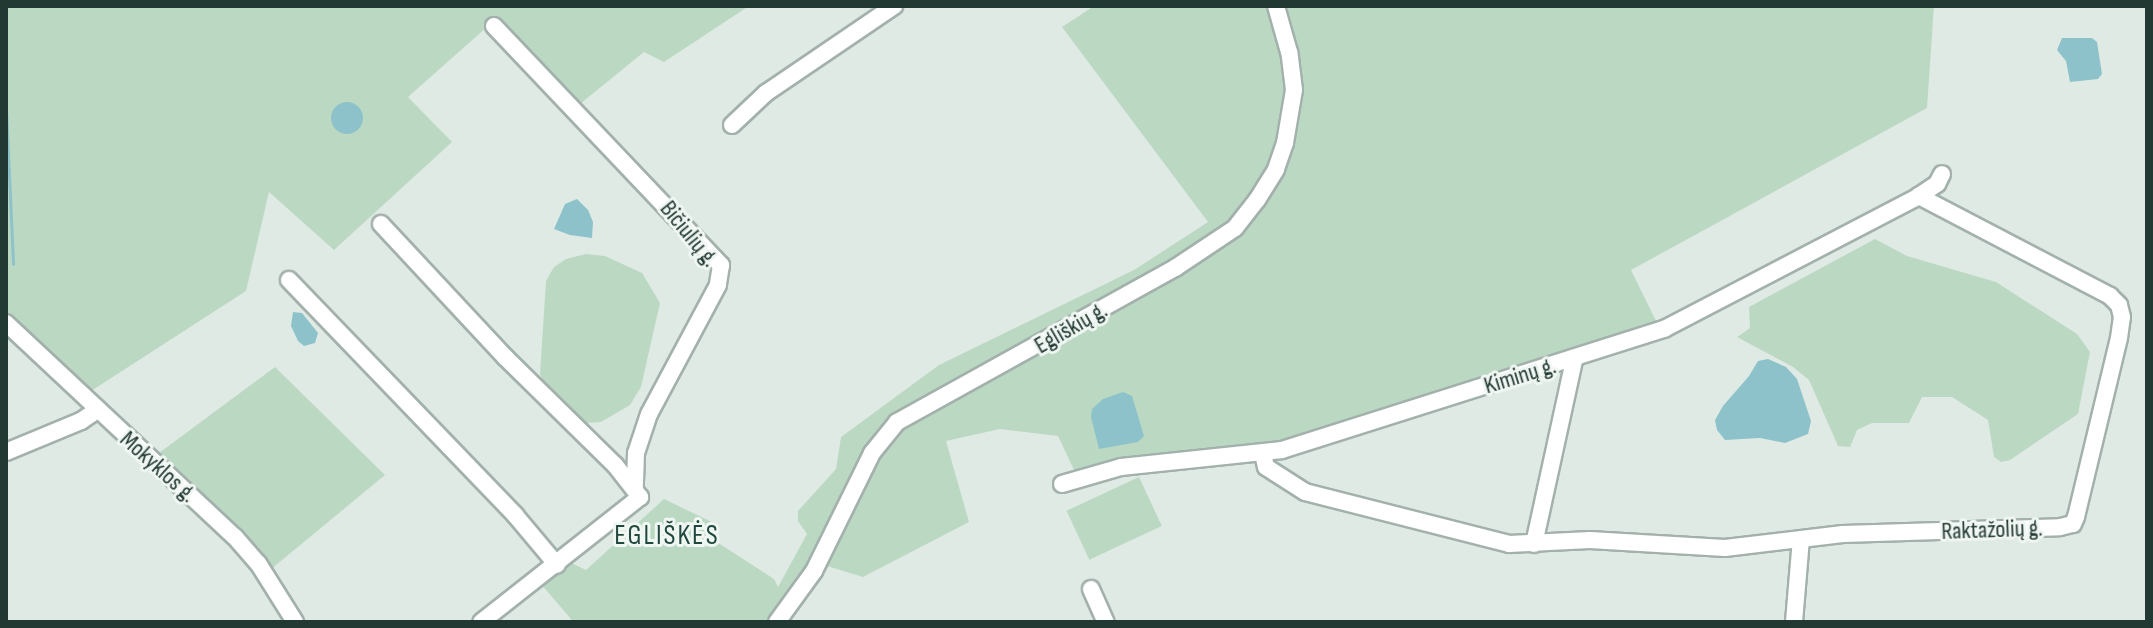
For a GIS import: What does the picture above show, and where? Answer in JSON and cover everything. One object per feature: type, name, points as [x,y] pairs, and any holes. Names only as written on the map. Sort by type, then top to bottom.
[{"type":"street","points":[[732,125],[779,84],[894,6]]},
{"type":"street","name":"Egliškių g.","points":[[777,622],[814,571],[872,453],[897,422],[1175,268],[1235,228],[1276,169],[1285,143],[1294,90],[1289,52],[1276,6]]},
{"type":"street","name":"Bičiulių g.","points":[[494,26],[721,265],[718,285],[649,414],[636,453],[637,492]]},
{"type":"street","name":"Kiminų g.","points":[[1062,484],[1121,467],[1193,457],[1263,454],[1574,360],[1664,329],[1919,196],[1937,184],[1942,174]]},
{"type":"street","name":"Raktažolių g.","points":[[1801,539],[1843,534],[2073,524],[2119,338],[2122,317],[2119,305],[2110,296],[1919,196]]},
{"type":"street","points":[[381,224],[637,492],[557,565],[481,622]]},
{"type":"street","points":[[289,280],[515,515],[557,565]]},
{"type":"street","name":"Mokyklos g.","points":[[6,323],[96,411],[235,537],[258,563],[295,622]]},
{"type":"street","points":[[1534,544],[1574,360]]},
{"type":"street","points":[[6,452],[81,421],[96,411]]},
{"type":"street","points":[[1263,454],[1266,467],[1324,499],[1509,544],[1590,540],[1725,548],[1801,539],[1794,622]]},
{"type":"street","points":[[1091,589],[1106,622]]},
{"type":"green space","points":[[6,6],[749,6],[664,62],[644,52],[580,104],[496,19],[408,97],[452,142],[334,250],[269,192],[246,291],[88,393],[6,313]]},
{"type":"green space","points":[[1094,6],[1270,6],[1288,82],[1283,128],[1271,163],[1240,216],[1202,244],[891,422],[811,563],[768,622],[569,622],[571,619],[541,584],[569,562],[586,570],[664,499],[718,525],[702,547],[720,544],[774,579],[778,587],[807,534],[798,521],[798,511],[836,469],[841,437],[939,365],[1134,270],[1208,222],[1062,27]]},
{"type":"green space","points":[[1280,6],[1934,6],[1927,108],[1631,270],[1659,327],[1264,447],[1075,472],[1058,436],[1000,429],[946,441],[969,522],[863,577],[827,566],[876,457],[897,431],[1170,277],[1236,235],[1252,220],[1266,200],[1296,112]]},
{"type":"green space","points":[[1875,239],[1907,256],[1996,282],[2077,334],[2090,352],[2078,414],[2010,460],[2001,462],[1994,457],[1988,420],[1952,397],[1922,397],[1909,423],[1872,423],[1857,430],[1850,447],[1838,446],[1809,380],[1793,367],[1737,337],[1750,328],[1749,307]]},
{"type":"green space","points":[[586,254],[605,256],[642,273],[660,303],[641,387],[630,405],[601,422],[584,423],[572,419],[547,393],[540,374],[546,281],[554,267],[566,259]]},
{"type":"green space","points":[[275,367],[385,475],[270,570],[155,456]]},
{"type":"green space","points":[[1139,477],[1162,526],[1089,560],[1066,511]]},
{"type":"water","points":[[2062,38],[2092,38],[2097,42],[2102,74],[2098,79],[2070,82],[2066,61],[2057,50]]},
{"type":"water","points":[[347,102],[358,107],[363,118],[358,129],[347,134],[336,129],[331,118],[336,107]]},
{"type":"water","points":[[577,199],[588,210],[593,222],[592,238],[554,229],[565,204]]},
{"type":"water","points":[[293,312],[302,313],[318,333],[315,343],[304,346],[298,341],[291,326]]},
{"type":"water","points":[[1768,359],[1786,367],[1797,379],[1811,421],[1808,434],[1785,443],[1760,438],[1725,440],[1717,430],[1715,420],[1758,361]]},
{"type":"water","points":[[1123,392],[1132,396],[1144,436],[1138,442],[1099,449],[1092,409],[1103,399]]},
{"type":"waterway","points":[[6,109],[13,264]]},
{"type":"district","name":"EGLIŠKĖS","points":[[667,536]]}]
